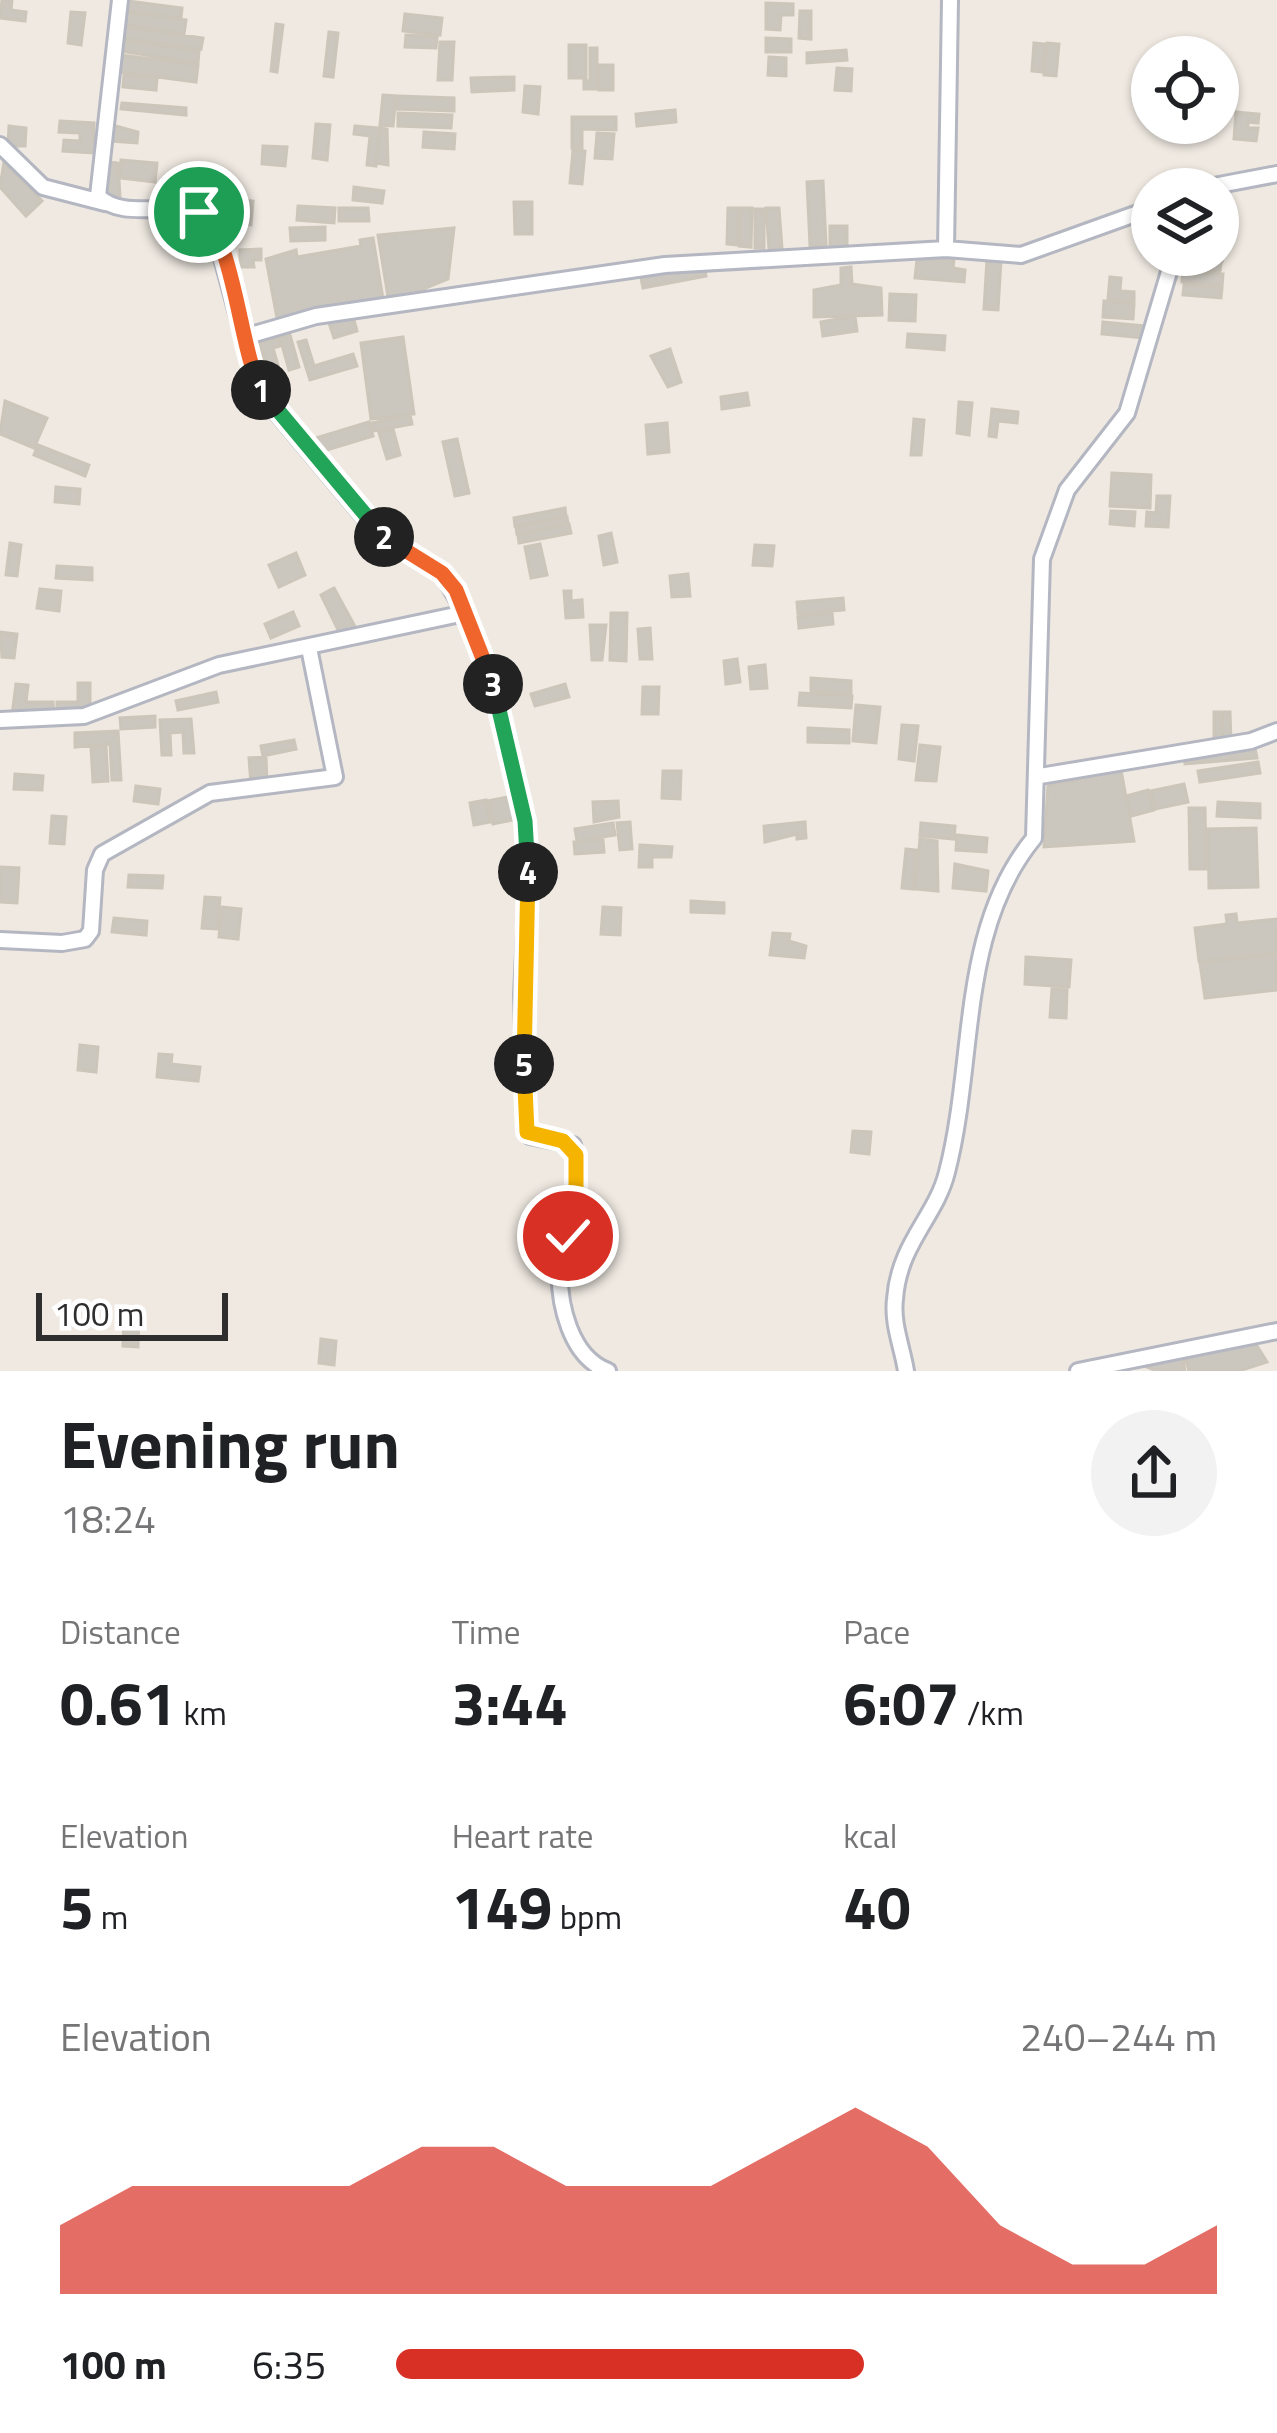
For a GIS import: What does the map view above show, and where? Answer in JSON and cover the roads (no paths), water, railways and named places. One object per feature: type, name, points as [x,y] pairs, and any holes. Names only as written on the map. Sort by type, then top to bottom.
[{"type":"street","points":[[105,203],[98,185],[120,0]]},
{"type":"street","points":[[946,249],[950,0]]},
{"type":"street","points":[[0,145],[44,187],[105,203],[204,214],[225,259],[244,338],[269,403],[375,530],[442,573],[465,613],[498,698],[529,847],[522,995],[526,1129],[530,1136],[573,1145],[576,1199],[560,1266],[562,1298],[581,1352],[608,1371]]},
{"type":"street","points":[[1239,181],[1277,174]]},
{"type":"street","points":[[244,338],[316,316],[665,265],[946,249],[1035,252],[1131,216]]},
{"type":"street","points":[[906,1371],[894,1315],[899,1269],[947,1174],[987,918],[1008,869],[1034,838],[1040,776],[1042,559],[1067,490],[1127,413],[1168,276]]},
{"type":"street","points":[[0,720],[84,716],[219,664],[465,613]]},
{"type":"street","points":[[0,940],[62,944],[85,939],[91,931],[95,870],[102,854],[210,793],[334,778],[336,762],[309,648]]},
{"type":"street","points":[[1040,776],[1251,741],[1277,731]]},
{"type":"street","points":[[1078,1371],[1277,1331]]}]
